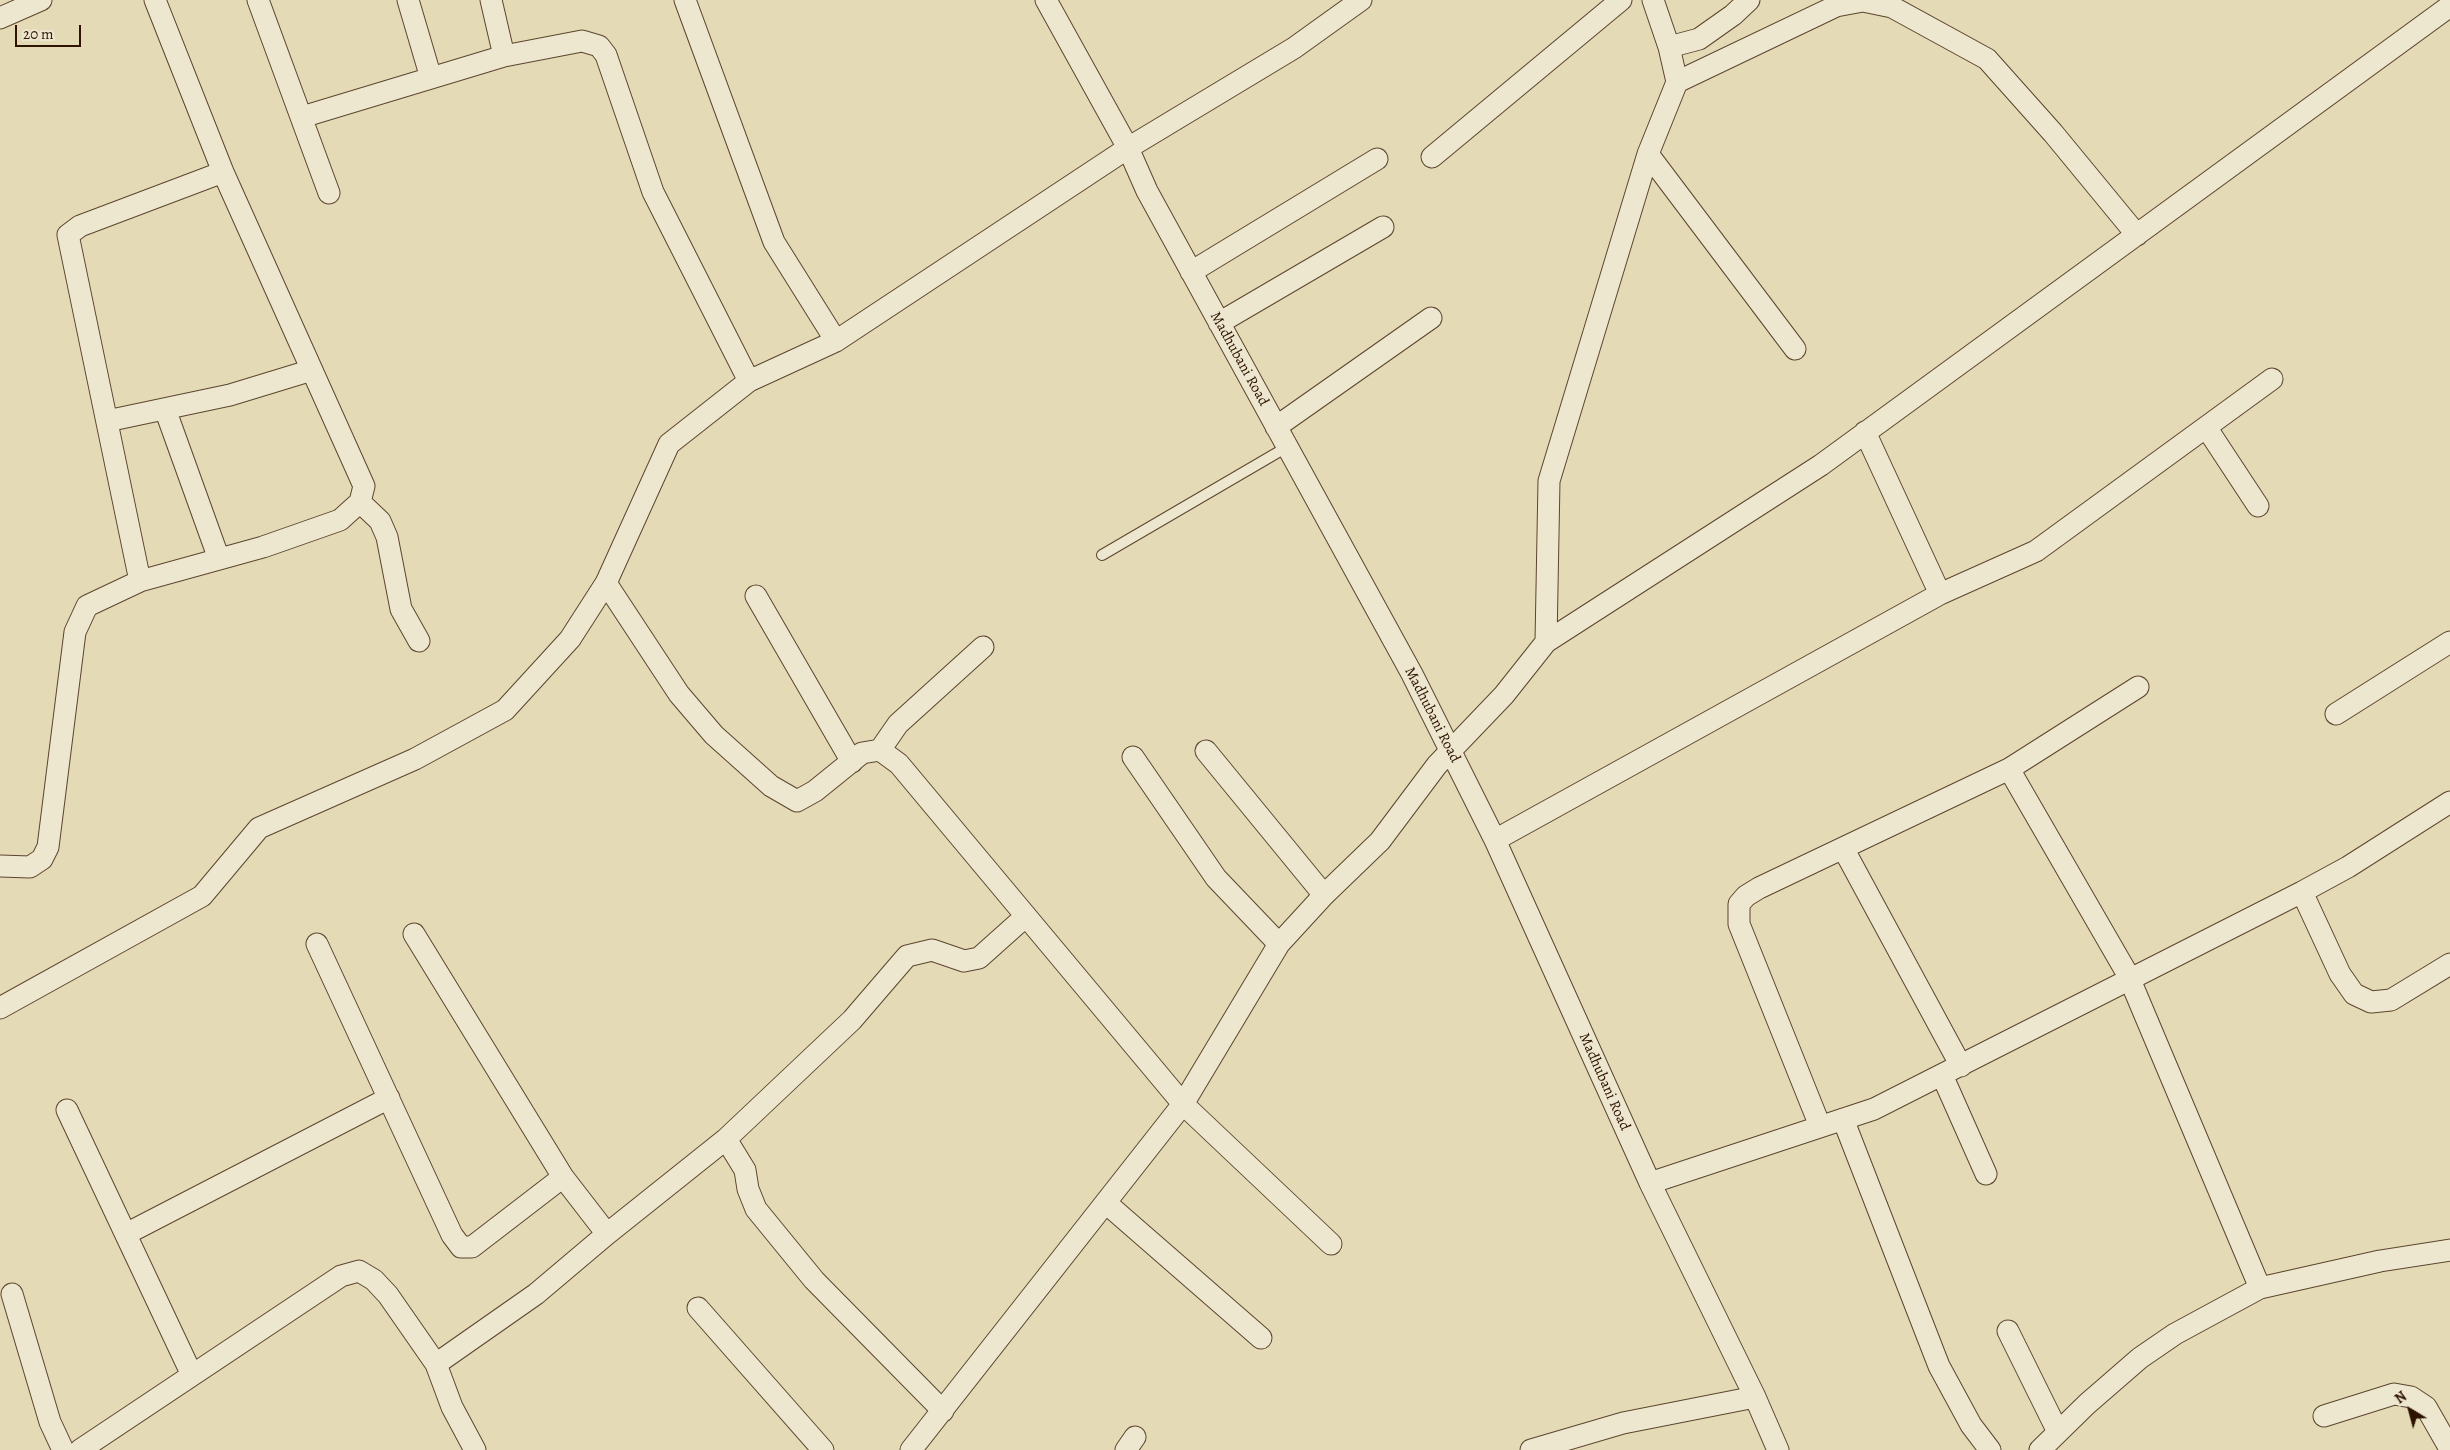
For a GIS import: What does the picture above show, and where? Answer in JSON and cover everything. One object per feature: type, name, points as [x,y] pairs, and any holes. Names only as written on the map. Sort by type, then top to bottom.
[{"type":"street","points":[[0,18],[41,0]]},
{"type":"street","points":[[0,866],[30,867],[42,859],[48,847],[75,632],[87,606],[140,581],[220,559],[340,520],[360,502],[364,486],[223,172],[155,0]]},
{"type":"street","points":[[258,0],[329,193]]},
{"type":"street","points":[[408,0],[431,78]]},
{"type":"street","points":[[491,0],[504,56]]},
{"type":"street","points":[[685,0],[774,242],[836,342]]},
{"type":"street","name":"Madhubani Road","points":[[1046,0],[1128,148],[1147,191],[1412,674],[1451,751],[1494,840],[1650,1183],[1755,1396],[1778,1450]]},
{"type":"street","points":[[0,1008],[202,896],[259,828],[415,758],[505,710],[570,639],[606,582],[668,444],[749,381],[836,342],[1128,148],[1294,48],[1361,0]]},
{"type":"street","points":[[1432,157],[1621,0]]},
{"type":"street","points":[[1546,642],[1549,481],[1648,154],[1677,82],[1669,47],[1653,0]]},
{"type":"street","points":[[1669,47],[1700,39],[1733,15],[1749,0]]},
{"type":"street","points":[[1677,82],[1836,6],[1863,1],[1892,7],[1987,59],[2048,127],[2137,234]]},
{"type":"street","points":[[911,1450],[1183,1104],[1279,944],[1380,841],[1438,765],[1504,695],[1546,642],[1821,465],[2450,6]]},
{"type":"street","points":[[302,117],[504,56],[582,41],[599,46],[606,55],[653,192],[749,381]]},
{"type":"street","points":[[1648,154],[1796,349]]},
{"type":"street","points":[[1191,272],[1377,158]]},
{"type":"street","points":[[140,581],[68,235],[80,226],[223,172]]},
{"type":"street","points":[[1219,323],[1384,227]]},
{"type":"street","points":[[1276,427],[1431,318]]},
{"type":"street","points":[[107,421],[230,395],[312,370]]},
{"type":"street","points":[[1494,840],[1940,594],[2036,551],[2272,379]]},
{"type":"street","points":[[165,408],[220,559]]},
{"type":"street","points":[[2206,427],[2258,506]]},
{"type":"street","points":[[1865,432],[1940,594]]},
{"type":"street","points":[[360,502],[380,521],[387,537],[401,610],[419,641]]},
{"type":"street","points":[[606,582],[679,694],[714,735],[771,786],[797,801],[815,791],[862,753],[880,750],[898,724],[983,647]]},
{"type":"street","points":[[756,596],[852,762]]},
{"type":"street","points":[[2336,714],[2450,642]]},
{"type":"street","points":[[1820,1126],[1739,924],[1737,913],[1739,904],[1746,896],[2009,769],[2138,687]]},
{"type":"street","points":[[880,750],[899,764],[1183,1104],[1331,1244]]},
{"type":"street","points":[[1206,751],[1324,896]]},
{"type":"street","points":[[1133,757],[1216,878],[1279,944]]},
{"type":"street","points":[[2009,769],[2130,981],[2260,1288]]},
{"type":"street","points":[[1650,1183],[1874,1109],[2130,981],[2302,892],[2348,866],[2450,802]]},
{"type":"street","points":[[1843,848],[1961,1066]]},
{"type":"street","points":[[2302,892],[2340,974],[2354,994],[2371,1002],[2391,1000],[2450,964]]},
{"type":"street","points":[[436,1364],[536,1294],[606,1234],[726,1139],[852,1020],[907,956],[932,950],[964,961],[979,958],[1026,916]]},
{"type":"street","points":[[414,934],[563,1177],[606,1234]]},
{"type":"street","points":[[317,944],[452,1235],[461,1247],[472,1247],[563,1177]]},
{"type":"street","points":[[1942,1075],[1986,1174]]},
{"type":"street","points":[[126,1234],[389,1098]]},
{"type":"street","points":[[68,1110],[192,1375]]},
{"type":"street","points":[[1843,1119],[1939,1366],[1971,1425],[1990,1450]]},
{"type":"street","points":[[726,1139],[745,1170],[748,1188],[756,1209],[814,1280],[943,1411]]},
{"type":"street","points":[[1106,1203],[1260,1338]]},
{"type":"street","points":[[2040,1450],[2087,1404],[2140,1358],[2175,1334],[2260,1288],[2380,1261],[2450,1250]]},
{"type":"street","points":[[80,1450],[341,1276],[359,1271],[374,1280],[388,1295],[436,1364],[452,1407],[475,1450]]},
{"type":"street","points":[[12,1294],[50,1422],[63,1450]]},
{"type":"street","points":[[698,1308],[823,1450]]},
{"type":"street","points":[[2008,1331],[2058,1432]]},
{"type":"street","points":[[2324,1416],[2394,1394],[2411,1397],[2426,1407],[2450,1448]]},
{"type":"street","points":[[1540,1449],[1622,1422],[1755,1396]]},
{"type":"lane","points":[[1102,555],[1287,447]]}]
